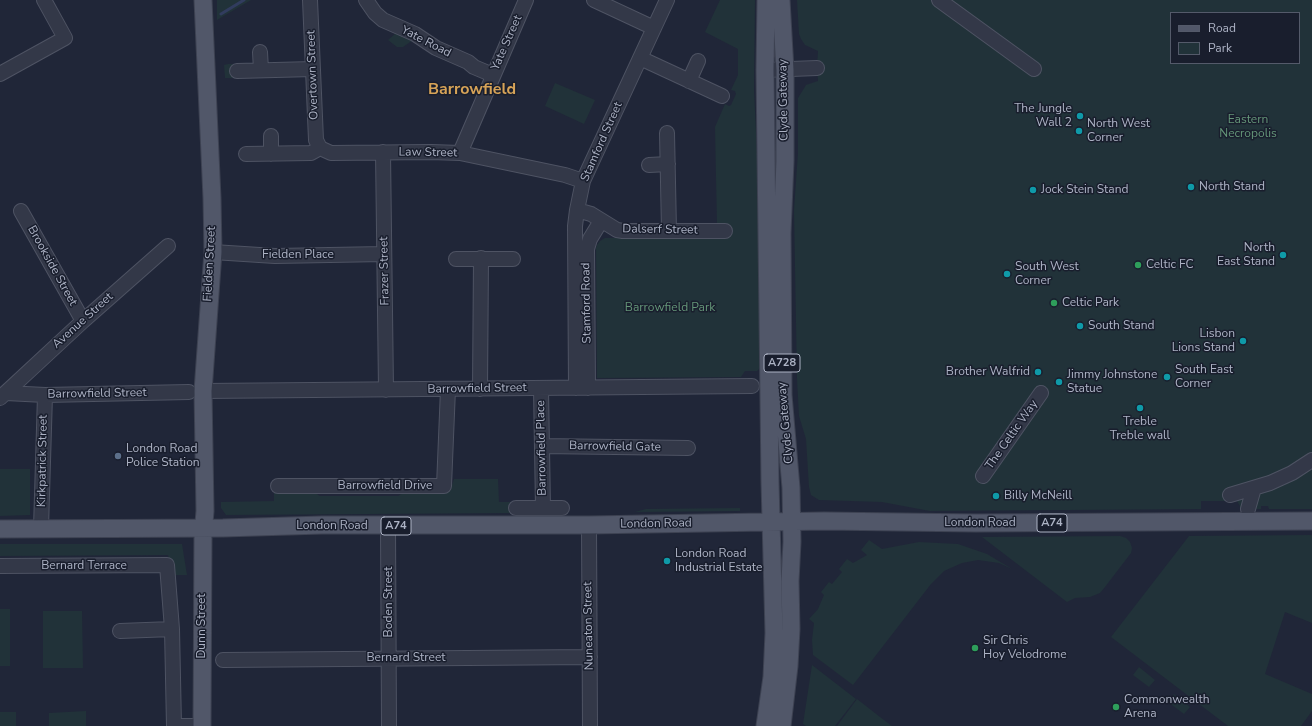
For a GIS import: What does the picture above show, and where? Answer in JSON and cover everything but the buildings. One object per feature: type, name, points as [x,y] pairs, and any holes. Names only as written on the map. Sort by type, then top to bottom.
[{"type":"main road","name":"Fielden Street","points":[[203,0],[213,252],[196,392],[205,511],[204,527]]},
{"type":"main road","name":"Clyde Gateway","points":[[764,726],[773,657],[765,70],[766,0]]},
{"type":"main road","name":"Clyde Gateway","points":[[781,0],[785,70],[785,161],[782,233],[783,395],[790,463],[792,522],[790,581],[791,644],[782,726]]},
{"type":"main road","name":"London Road","points":[[0,529],[223,528],[322,525],[588,525],[824,521],[988,523],[1312,521]]},
{"type":"main road","name":"Dunn Street","points":[[202,726],[204,527]]},
{"type":"street","points":[[0,74],[65,38],[44,0]]},
{"type":"street","name":"Overtown Street","points":[[310,0],[316,140],[320,148]]},
{"type":"street","name":"Yate Road","points":[[366,0],[375,13],[383,20],[415,34],[436,48],[493,75]]},
{"type":"street","name":"Yate Street","points":[[460,153],[526,0]]},
{"type":"street","points":[[594,0],[654,28]]},
{"type":"street","name":"Stamford Street","points":[[582,388],[575,226],[583,181],[667,0]]},
{"type":"street","points":[[939,0],[1034,69]]},
{"type":"street","points":[[260,52],[261,70]]},
{"type":"street","points":[[640,58],[722,96]]},
{"type":"street","points":[[689,81],[698,61]]},
{"type":"street","points":[[765,70],[817,68]]},
{"type":"street","points":[[237,71],[313,69]]},
{"type":"street","points":[[667,133],[669,232]]},
{"type":"street","points":[[271,136],[271,154]]},
{"type":"street","points":[[246,154],[311,153],[320,148]]},
{"type":"street","name":"Law Street","points":[[320,148],[331,153],[460,153],[565,175],[583,181]]},
{"type":"street","name":"Frazer Street","points":[[383,152],[386,390]]},
{"type":"street","points":[[649,165],[668,164]]},
{"type":"street","name":"Dalserf Street","points":[[577,210],[590,214],[617,230],[623,231],[725,231]]},
{"type":"street","name":"Brookside Street","points":[[21,211],[83,321]]},
{"type":"street","name":"Stamford Road","points":[[582,388],[587,250],[590,239],[601,221]]},
{"type":"street","name":"Avenue Street","points":[[3,395],[83,321],[168,246]]},
{"type":"street","name":"Fielden Place","points":[[213,252],[275,256],[384,254]]},
{"type":"street","points":[[480,389],[481,258]]},
{"type":"street","points":[[456,259],[512,259]]},
{"type":"street","name":"Barrowfield Street","points":[[3,395],[752,386]]},
{"type":"street","name":"Barrowfield Place","points":[[541,389],[542,508]]},
{"type":"street","name":"Barrowfield Drive","points":[[278,486],[444,486],[448,390]]},
{"type":"street","name":"The Celtic Way","points":[[983,476],[1041,393]]},
{"type":"street","name":"Kirkpatrick Street","points":[[41,528],[45,395]]},
{"type":"street","name":"Barrowfield Gate","points":[[542,446],[688,448]]},
{"type":"street","points":[[1230,495],[1281,478],[1312,460]]},
{"type":"street","points":[[1248,509],[1254,488]]},
{"type":"street","name":"Barrowfield Place","points":[[516,508],[562,508]]},
{"type":"street","name":"Nuneaton Street","points":[[588,525],[590,726]]},
{"type":"street","name":"Boden Street","points":[[388,526],[389,726]]},
{"type":"street","name":"Bernard Terrace","points":[[0,566],[167,565],[172,628]]},
{"type":"street","points":[[120,631],[172,628],[174,726],[202,726]]},
{"type":"street","name":"Bernard Street","points":[[223,660],[590,657]]},
{"type":"green space","points":[[217,0],[251,0],[217,20]]},
{"type":"green space","name":"Barrowfield Park","points":[[720,0],[755,0],[754,90],[760,195],[761,367],[757,371],[745,371],[741,377],[597,378],[596,248],[600,241],[605,238],[727,238],[727,225],[717,226],[715,127],[725,104],[729,106],[731,105],[736,94],[735,91],[731,90],[738,75],[738,49],[705,32]]},
{"type":"green space","name":"Celtic Park","points":[[797,0],[1312,0],[1312,509],[1269,509],[1268,506],[1261,506],[1261,509],[1240,509],[1237,501],[1201,501],[1201,509],[930,511],[882,502],[819,500],[811,495],[809,487],[806,439],[799,416],[794,210],[798,153],[798,98],[806,85],[818,81],[818,51],[805,45],[799,34]]},
{"type":"green space","points":[[396,33],[413,40],[403,47],[397,47],[388,40]]},
{"type":"green space","points":[[233,64],[233,78],[225,78],[224,65]]},
{"type":"green space","points":[[555,83],[595,100],[584,124],[545,106]]},
{"type":"green space","points":[[0,469],[30,469],[30,515],[0,516]]},
{"type":"green space","points":[[454,479],[498,479],[499,502],[513,502],[513,513],[226,515],[221,508],[221,502],[274,501],[274,493],[315,493],[320,496],[398,496],[403,493],[448,490]]},
{"type":"green space","points":[[740,508],[740,511],[635,512],[646,509]]},
{"type":"green space","points":[[1312,535],[1312,623],[1285,612],[1265,674],[1312,694],[1312,711],[1301,726],[1228,726],[1111,637],[1189,536]]},
{"type":"green space","points":[[1120,536],[1126,538],[1130,542],[1132,548],[1131,553],[1105,587],[1100,593],[1090,597],[1075,598],[1067,602],[982,537]]},
{"type":"green space","points":[[869,540],[882,549],[919,542],[958,544],[987,554],[1012,569],[999,563],[978,560],[962,563],[944,571],[931,584],[853,685],[813,655],[812,640],[814,623],[809,619],[818,609],[824,595],[821,592],[829,582],[832,584],[842,572],[839,569],[847,559],[853,563],[867,555],[861,550]]},
{"type":"green space","points":[[0,544],[182,544],[187,575],[174,575],[168,555],[0,556]]},
{"type":"green space","points":[[0,609],[10,609],[10,666],[0,666]]},
{"type":"green space","points":[[43,611],[82,611],[83,668],[43,668]]},
{"type":"green space","points":[[812,665],[856,699],[835,726],[806,726],[803,724]]},
{"type":"green space","points":[[1139,667],[1155,680],[1149,687],[1133,675]]},
{"type":"green space","points":[[1174,694],[1190,707],[1184,714],[1168,702]]},
{"type":"green space","points":[[857,699],[880,717],[892,726],[837,726]]},
{"type":"green space","points":[[86,711],[86,726],[49,726],[49,713]]},
{"type":"green space","points":[[0,712],[16,712],[16,726],[0,726]]},
{"type":"waterway","points":[[221,14],[244,0]]},
{"type":"place","name":"The Jungle Wall 2","points":[[1080,116]]},
{"type":"place","name":"North West Corner","points":[[1079,131]]},
{"type":"place","name":"North Stand","points":[[1191,187]]},
{"type":"place","name":"Jock Stein Stand","points":[[1033,190]]},
{"type":"place","name":"North East Stand","points":[[1283,255]]},
{"type":"place","name":"Celtic FC","points":[[1138,265]]},
{"type":"place","name":"South West Corner","points":[[1007,274]]},
{"type":"place","name":"Celtic Park","points":[[1054,303]]},
{"type":"place","name":"South Stand","points":[[1080,326]]},
{"type":"place","name":"Lisbon Lions Stand","points":[[1243,341]]},
{"type":"place","name":"Brother Walfrid","points":[[1038,372]]},
{"type":"place","name":"South East Corner","points":[[1167,377]]},
{"type":"place","name":"Jimmy Johnstone Statue","points":[[1059,382]]},
{"type":"place","name":"Treble Treble wall","points":[[1140,408]]},
{"type":"place","name":"London Road Police Station","points":[[118,456]]},
{"type":"place","name":"Billy McNeill","points":[[996,496]]},
{"type":"place","name":"London Road Industrial Estate","points":[[667,561]]},
{"type":"place","name":"Sir Chris Hoy Velodrome","points":[[975,648]]},
{"type":"place","name":"Commonwealth Arena","points":[[1116,707]]},
{"type":"district","name":"Barrowfield","points":[[472,90]]},
{"type":"park label","name":"Eastern Necropolis","points":[[1248,127]]}]
